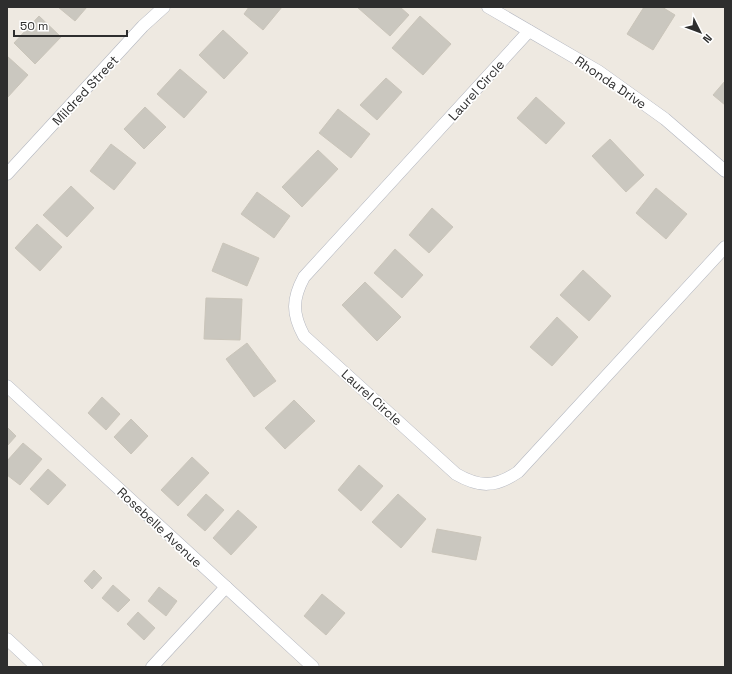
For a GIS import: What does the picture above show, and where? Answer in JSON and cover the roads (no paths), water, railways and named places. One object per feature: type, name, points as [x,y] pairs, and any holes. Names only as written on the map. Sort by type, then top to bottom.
[{"type":"street","name":"Mildred Street","points":[[7,174],[143,26],[164,7]]},
{"type":"street","name":"Rhonda Drive","points":[[488,7],[551,43],[604,76],[665,120],[725,171]]},
{"type":"street","name":"Laurel Circle","points":[[529,31],[304,277],[298,288],[295,300],[295,312],[298,324],[304,336],[456,474],[467,481],[480,484],[496,483],[508,479],[518,472],[725,247]]},
{"type":"street","name":"Rosebelle Avenue","points":[[7,386],[313,667]]},
{"type":"street","points":[[152,667],[226,587]]},
{"type":"street","points":[[7,639],[37,667]]}]
